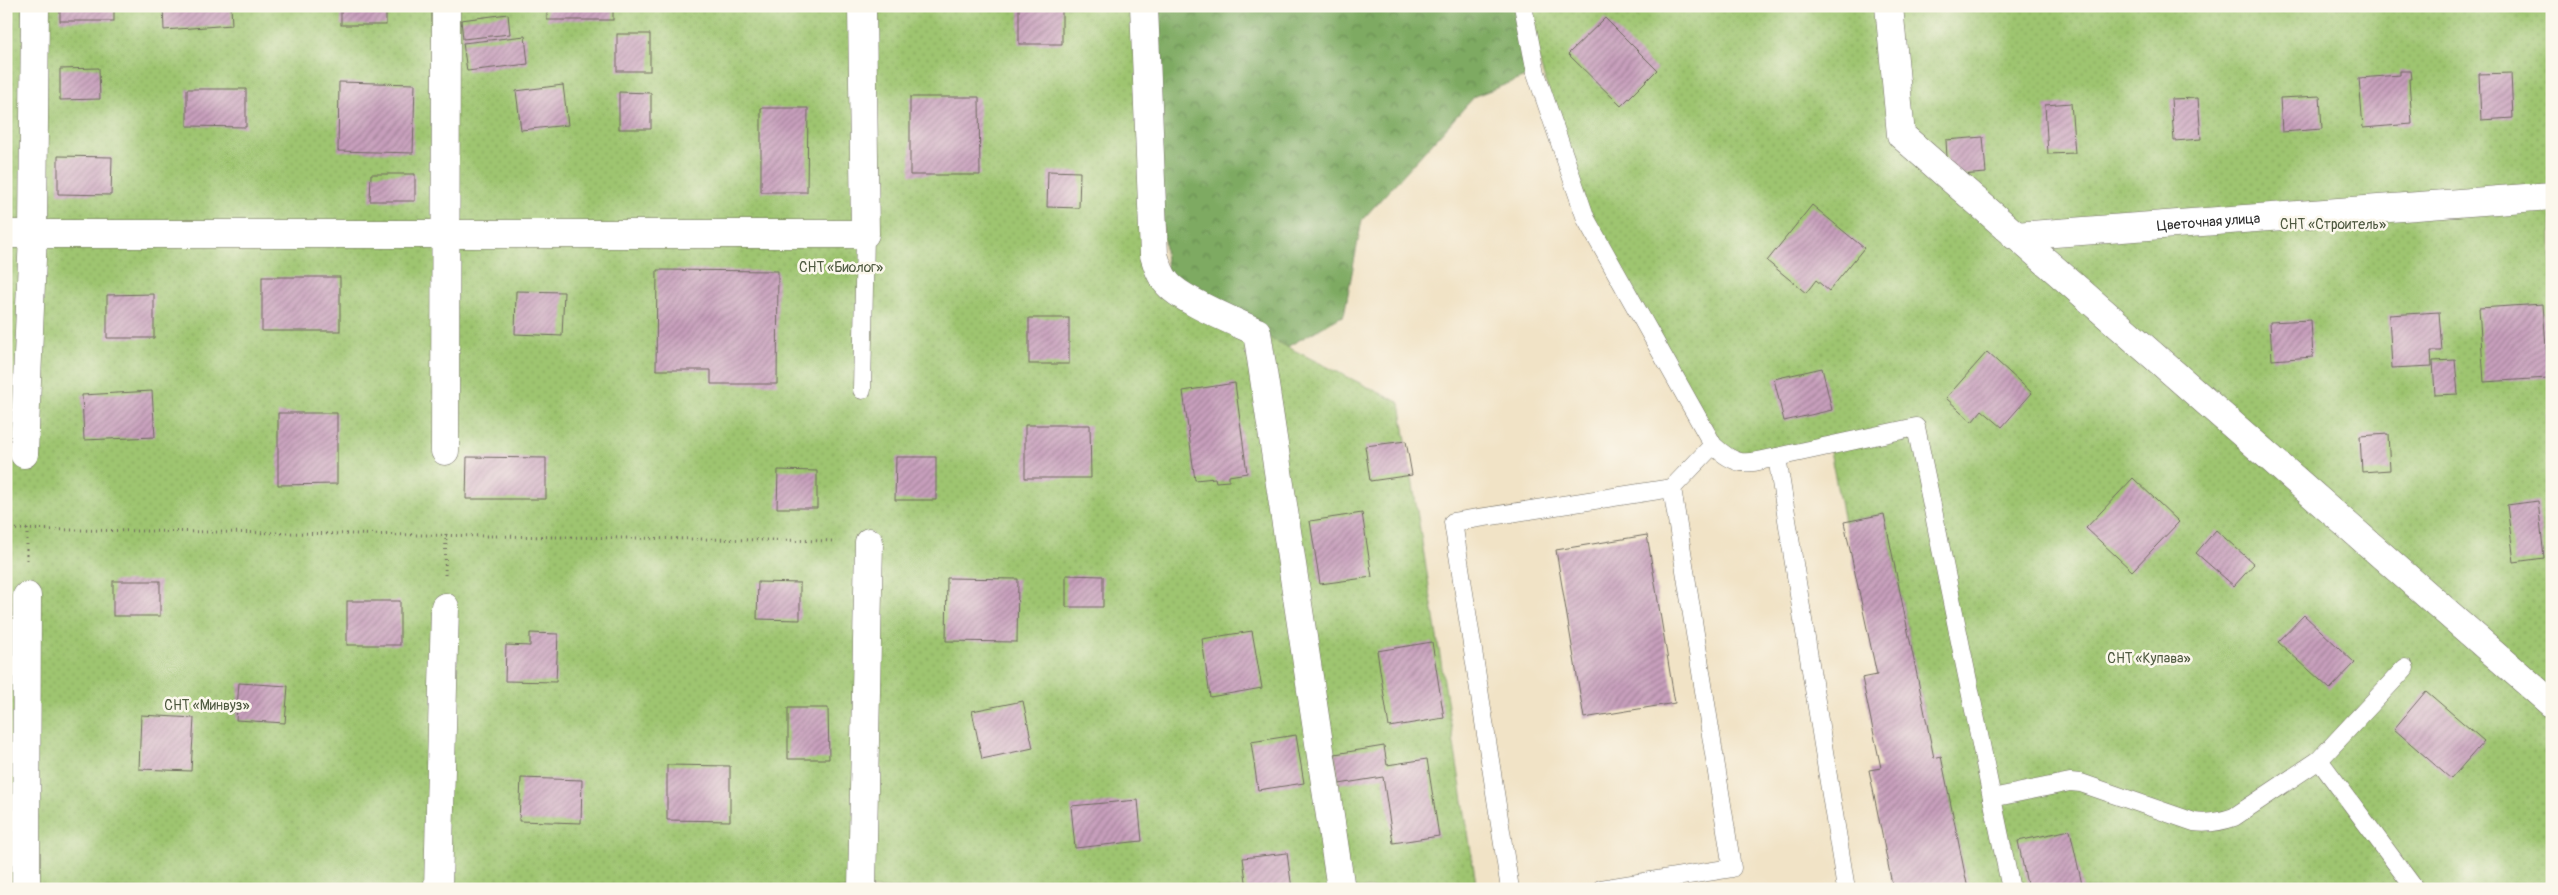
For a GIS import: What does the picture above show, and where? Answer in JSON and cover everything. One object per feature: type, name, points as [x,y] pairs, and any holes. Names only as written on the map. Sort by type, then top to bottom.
[{"type":"street","points":[[24,454],[20,234],[35,6]]},
{"type":"street","points":[[445,451],[446,6]]},
{"type":"street","points":[[20,234],[446,236],[865,234],[862,6]]},
{"type":"street","points":[[1144,6],[1154,254],[1159,270],[1168,285],[1183,295],[1257,332],[1341,889]]},
{"type":"street","points":[[1889,6],[1901,135],[2552,704]]},
{"type":"street","name":"Цветочная улица","points":[[2015,236],[2552,196]]},
{"type":"street","points":[[862,889],[869,542]]},
{"type":"street","points":[[26,889],[27,596]]},
{"type":"street","points":[[438,889],[444,607]]},
{"type":"lane","points":[[1523,6],[1536,73],[1586,220],[1713,445],[1733,461],[1745,464],[1916,427],[2010,889]]},
{"type":"lane","points":[[862,390],[865,234]]},
{"type":"lane","points":[[1510,889],[1453,522],[1672,488],[1713,445]]},
{"type":"lane","points":[[1777,457],[1846,889]]},
{"type":"lane","points":[[1601,889],[1732,868],[1672,488]]},
{"type":"lane","points":[[1992,798],[2070,782],[2082,783],[2194,822],[2207,824],[2234,817],[2319,760],[2405,668]]},
{"type":"lane","points":[[2319,760],[2414,889]]},
{"type":"path","points":[[6,529],[446,534],[869,542]]},
{"type":"path","points":[[444,607],[446,534]]},
{"type":"green space","points":[[6,6],[1144,6],[1154,254],[1183,295],[1400,403],[1477,889],[6,889]]},
{"type":"green space","points":[[1144,6],[1523,6],[1536,73],[1475,96],[1362,220],[1344,315],[1287,347],[1183,295],[1168,285]]},
{"type":"green space","name":"СНТ «Купава»","points":[[1523,6],[2552,6],[2552,889],[1968,889],[1941,757],[1934,758],[1884,514],[1844,522],[1829,446],[1733,461],[1586,219]]},
{"type":"building","points":[[6,6],[10,6],[11,29],[6,29]]},
{"type":"building","points":[[60,6],[114,6],[114,21],[60,21]]},
{"type":"building","points":[[163,6],[231,6],[232,25],[164,30]]},
{"type":"building","points":[[341,6],[386,6],[386,25],[341,25]]},
{"type":"building","points":[[547,6],[613,6],[613,20],[547,20]]},
{"type":"building","points":[[1019,6],[1062,6],[1062,44],[1019,44]]},
{"type":"building","points":[[508,14],[510,34],[463,39],[461,20]]},
{"type":"building","points":[[1605,18],[1657,70],[1621,106],[1568,54]]},
{"type":"building","points":[[617,34],[650,34],[650,71],[617,71]]},
{"type":"building","points":[[525,36],[528,64],[467,71],[463,43]]},
{"type":"building","points":[[99,68],[100,99],[60,100],[60,69]]},
{"type":"building","points":[[2400,71],[2411,71],[2412,79],[2409,79],[2412,124],[2363,128],[2359,78],[2400,75]]},
{"type":"building","points":[[2511,73],[2513,118],[2481,120],[2479,74]]},
{"type":"building","points":[[339,82],[415,84],[413,153],[338,151]]},
{"type":"building","points":[[563,85],[568,125],[521,130],[516,91]]},
{"type":"building","points":[[187,89],[246,89],[246,127],[187,126]]},
{"type":"building","points":[[619,92],[651,93],[651,129],[619,129]]},
{"type":"building","points":[[2320,96],[2322,129],[2282,132],[2280,98]]},
{"type":"building","points":[[910,97],[979,97],[980,175],[910,175]]},
{"type":"building","points":[[2198,98],[2201,139],[2174,141],[2171,99]]},
{"type":"building","points":[[2071,103],[2075,153],[2048,154],[2045,105]]},
{"type":"building","points":[[761,108],[808,108],[807,192],[761,192]]},
{"type":"building","points":[[1983,137],[1986,173],[1948,176],[1946,140]]},
{"type":"building","points":[[58,156],[112,157],[111,195],[58,194]]},
{"type":"building","points":[[1048,171],[1080,172],[1079,208],[1047,207]]},
{"type":"building","points":[[371,174],[415,174],[415,201],[370,201]]},
{"type":"building","points":[[1812,205],[1864,248],[1829,291],[1816,280],[1806,293],[1767,261]]},
{"type":"building","points":[[657,270],[778,271],[777,384],[711,384],[711,370],[656,370]]},
{"type":"building","points":[[262,277],[340,277],[340,331],[262,331]]},
{"type":"building","points":[[516,291],[564,292],[562,336],[515,334]]},
{"type":"building","points":[[154,294],[154,338],[107,338],[107,295]]},
{"type":"building","points":[[2543,304],[2548,378],[2484,382],[2479,308]]},
{"type":"building","points":[[2439,312],[2442,351],[2431,351],[2432,366],[2392,368],[2389,315]]},
{"type":"building","points":[[1029,318],[1069,318],[1069,364],[1029,364]]},
{"type":"building","points":[[2311,320],[2313,357],[2272,360],[2270,322]]},
{"type":"building","points":[[1987,352],[2032,393],[2002,427],[1982,410],[1972,422],[1946,398]]},
{"type":"building","points":[[2455,360],[2458,394],[2435,395],[2433,361]]},
{"type":"building","points":[[1822,368],[1832,410],[1784,421],[1774,379]]},
{"type":"building","points":[[1235,383],[1247,473],[1229,476],[1229,481],[1216,482],[1215,478],[1195,480],[1183,391]]},
{"type":"building","points":[[152,391],[155,437],[84,440],[82,395]]},
{"type":"building","points":[[278,413],[337,413],[337,484],[278,485]]},
{"type":"building","points":[[2552,413],[2552,454],[2548,454],[2546,414]]},
{"type":"building","points":[[1025,425],[1090,425],[1091,478],[1025,478]]},
{"type":"building","points":[[2388,434],[2390,470],[2362,472],[2360,436]]},
{"type":"building","points":[[1406,441],[1412,475],[1370,481],[1365,446]]},
{"type":"building","points":[[467,457],[546,458],[546,499],[466,499]]},
{"type":"building","points":[[896,457],[936,457],[936,500],[895,500]]},
{"type":"building","points":[[778,470],[817,471],[817,508],[777,508]]},
{"type":"building","points":[[2133,478],[2179,522],[2132,571],[2086,528]]},
{"type":"building","points":[[2538,501],[2544,558],[2514,562],[2507,505]]},
{"type":"building","points":[[1362,513],[1372,577],[1320,584],[1310,521]]},
{"type":"building","points":[[1884,514],[1934,758],[1941,756],[1968,889],[1893,889],[1869,770],[1881,768],[1862,678],[1877,675],[1844,522]]},
{"type":"building","points":[[2216,530],[2254,564],[2234,586],[2196,553]]},
{"type":"building","points":[[1647,535],[1675,703],[1584,718],[1556,550]]},
{"type":"building","points":[[1066,575],[1103,576],[1103,607],[1066,607]]},
{"type":"building","points":[[947,578],[1018,579],[1017,642],[946,641]]},
{"type":"building","points":[[113,581],[160,581],[160,616],[113,616]]},
{"type":"building","points":[[758,582],[800,583],[800,620],[757,619]]},
{"type":"building","points":[[347,601],[400,601],[400,645],[347,645]]},
{"type":"building","points":[[2304,615],[2355,663],[2330,689],[2278,642]]},
{"type":"building","points":[[1252,631],[1262,688],[1210,697],[1202,639]]},
{"type":"building","points":[[530,633],[558,634],[556,682],[505,681],[506,645],[530,646]]},
{"type":"building","points":[[1432,642],[1444,718],[1389,727],[1377,651]]},
{"type":"building","points":[[239,683],[288,686],[285,723],[236,720]]},
{"type":"building","points":[[2426,691],[2484,741],[2451,779],[2394,729]]},
{"type":"building","points":[[1023,701],[1033,748],[982,759],[972,711]]},
{"type":"building","points":[[788,708],[828,708],[829,759],[788,759]]},
{"type":"building","points":[[141,715],[194,718],[191,771],[139,769]]},
{"type":"building","points":[[1296,735],[1304,783],[1258,790],[1251,742]]},
{"type":"building","points":[[1384,746],[1387,765],[1427,759],[1439,836],[1393,843],[1383,777],[1339,784],[1335,754]]},
{"type":"building","points":[[667,765],[730,766],[730,821],[667,820]]},
{"type":"building","points":[[521,778],[582,780],[581,823],[519,821]]},
{"type":"building","points":[[1138,800],[1142,841],[1075,848],[1071,806]]},
{"type":"building","points":[[2070,830],[2083,889],[2028,889],[2018,841]]},
{"type":"building","points":[[1287,853],[1292,889],[1247,889],[1243,858]]},
{"type":"building","points":[[530,886],[567,887],[567,889],[530,889]]},
{"type":"park label","name":"СНТ «Строитель»","points":[[2333,224]]},
{"type":"park label","name":"СНТ «Биолог»","points":[[841,267]]},
{"type":"park label","name":"СНТ «Минвуз»","points":[[207,705]]}]
